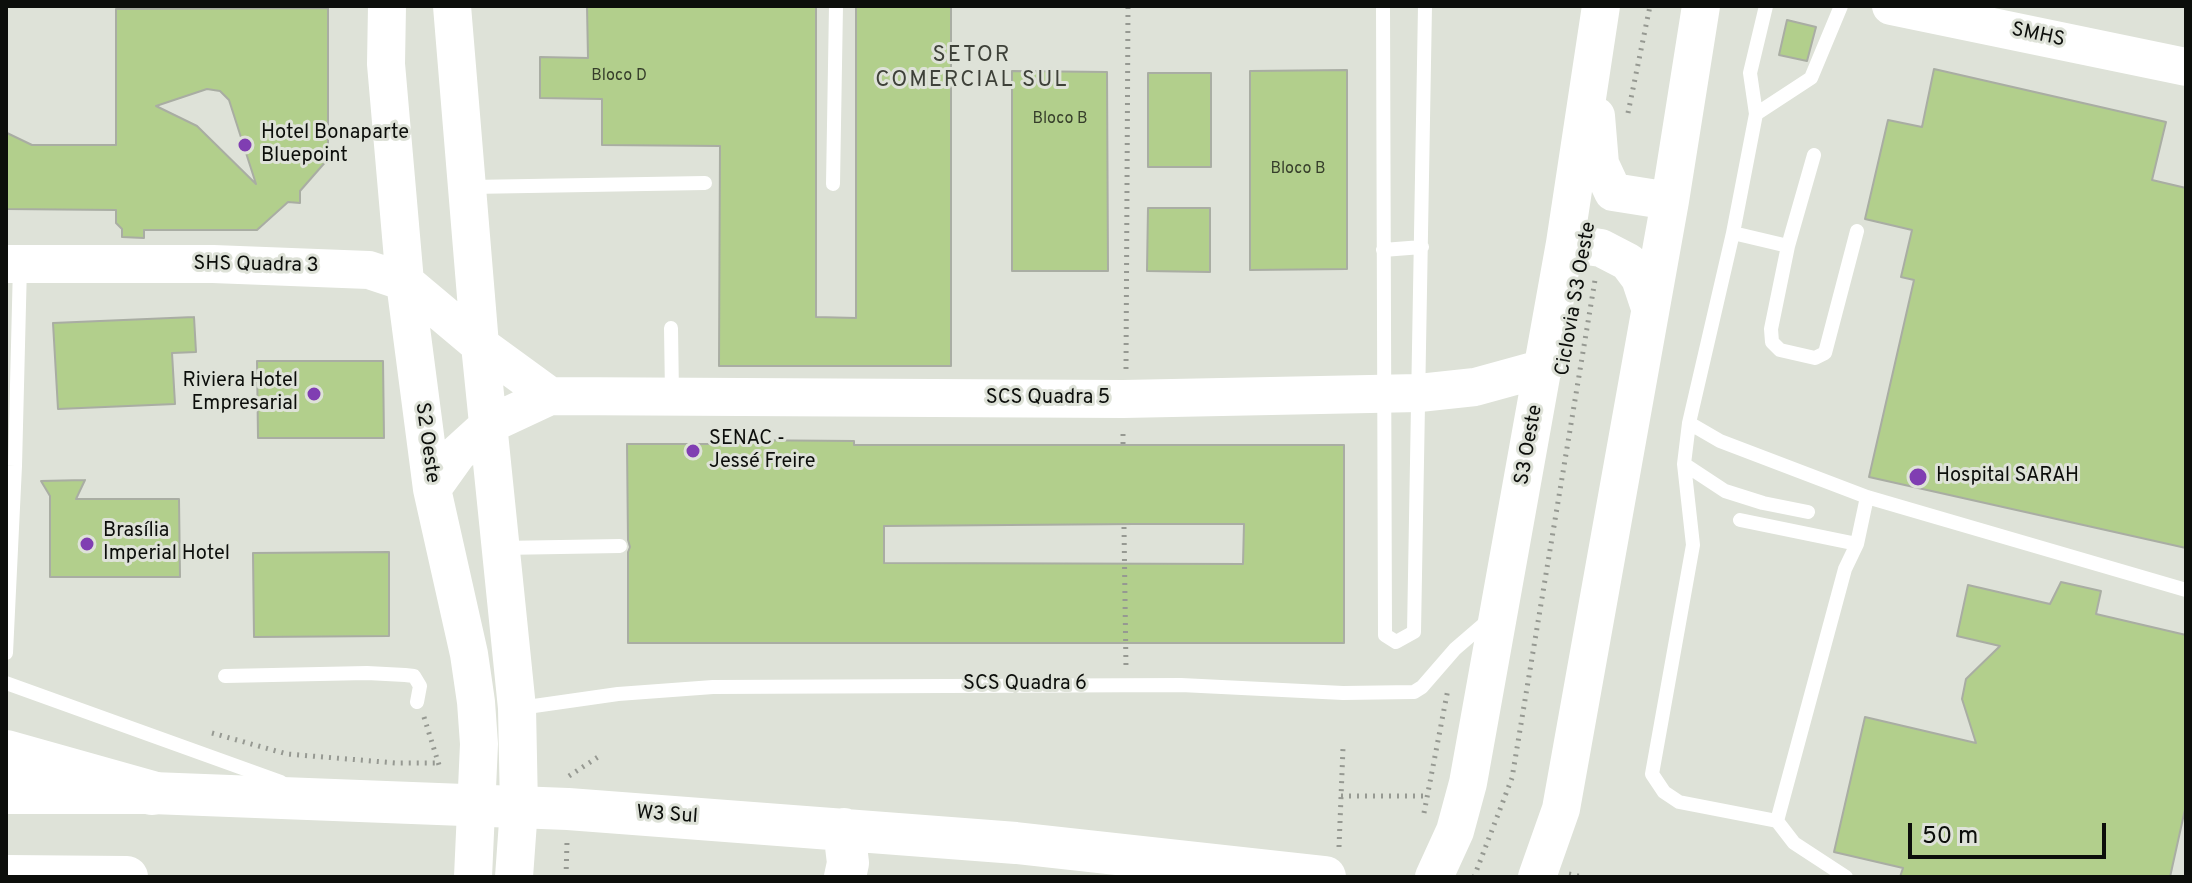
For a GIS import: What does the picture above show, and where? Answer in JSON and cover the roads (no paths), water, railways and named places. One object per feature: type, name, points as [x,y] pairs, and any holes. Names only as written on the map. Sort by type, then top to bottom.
[{"type":"highway","points":[[6,752],[152,793]]},
{"type":"main road","name":"S2 Oeste","points":[[387,6],[386,64],[405,282],[432,489],[469,654],[479,744],[473,877]]},
{"type":"main road","points":[[452,6],[480,345],[517,708],[519,808],[514,877]]},
{"type":"main road","name":"S3 Oeste","points":[[1434,877],[1455,831],[1468,783],[1544,368],[1583,246],[1588,78],[1601,6]]},
{"type":"main road","points":[[1537,877],[1561,809],[1670,201],[1701,6]]},
{"type":"main road","name":"SMHS","points":[[1891,6],[2186,67]]},
{"type":"main road","points":[[1588,78],[1598,121],[1600,164],[1613,192],[1670,201]]},
{"type":"main road","points":[[1583,246],[1628,262],[1640,278],[1650,308]]},
{"type":"main road","name":"SHS Quadra 3","points":[[13,264],[307,266],[369,270],[405,282],[480,345]]},
{"type":"main road","points":[[480,345],[550,396]]},
{"type":"main road","name":"SCS Quadra 5","points":[[432,489],[457,454],[490,424],[550,396],[1123,399],[1401,394],[1475,387],[1544,368]]},
{"type":"main road","name":"W3 Sul","points":[[6,793],[152,793],[583,810],[1332,864]]},
{"type":"main road","points":[[844,829],[848,863],[845,877]]},
{"type":"main road","points":[[6,876],[127,877]]},
{"type":"lane","points":[[833,184],[836,6]]},
{"type":"lane","points":[[1383,6],[1383,250],[1401,394],[1414,632],[1396,642],[1385,635],[1401,394],[1422,247],[1425,6]]},
{"type":"lane","points":[[1766,6],[1750,73],[1756,114],[1733,233],[1689,423],[1684,464],[1693,545],[1652,774],[1664,792],[1679,802],[1777,821],[1794,843],[1846,877]]},
{"type":"lane","points":[[1756,114],[1811,78],[1841,6]]},
{"type":"lane","points":[[1814,155],[1788,246],[1771,329],[1772,342],[1780,350],[1815,358],[1825,353],[1857,231]]},
{"type":"lane","points":[[467,187],[705,183]]},
{"type":"lane","points":[[1733,233],[1788,246]]},
{"type":"lane","points":[[1383,250],[1422,247]]},
{"type":"lane","points":[[6,653],[15,466],[13,264]]},
{"type":"lane","points":[[671,328],[672,398]]},
{"type":"lane","points":[[1689,423],[1720,441],[1867,497],[2186,590]]},
{"type":"lane","points":[[1684,464],[1725,491],[1808,512]]},
{"type":"lane","points":[[1777,821],[1845,569],[1857,544],[1867,497]]},
{"type":"lane","points":[[1740,520],[1857,544]]},
{"type":"lane","points":[[501,548],[620,546]]},
{"type":"lane","name":"SCS Quadra 6","points":[[517,708],[618,694],[713,687],[1127,685],[1343,693],[1414,692],[1455,649],[1500,610]]},
{"type":"lane","points":[[225,676],[367,673],[414,676],[420,686],[417,702]]},
{"type":"lane","points":[[6,683],[327,799]]},
{"type":"place","name":"Hotel Bonaparte Bluepoint","points":[[245,145]]},
{"type":"place","name":"Riviera Hotel Empresarial","points":[[314,394]]},
{"type":"place","name":"SENAC - Jessé Freire","points":[[693,451]]},
{"type":"place","name":"Hospital SARAH","points":[[1918,477]]},
{"type":"place","name":"Brasília Imperial Hotel","points":[[87,544]]},
{"type":"district","name":"SETOR COMERCIAL SUL","points":[[972,70]]}]
